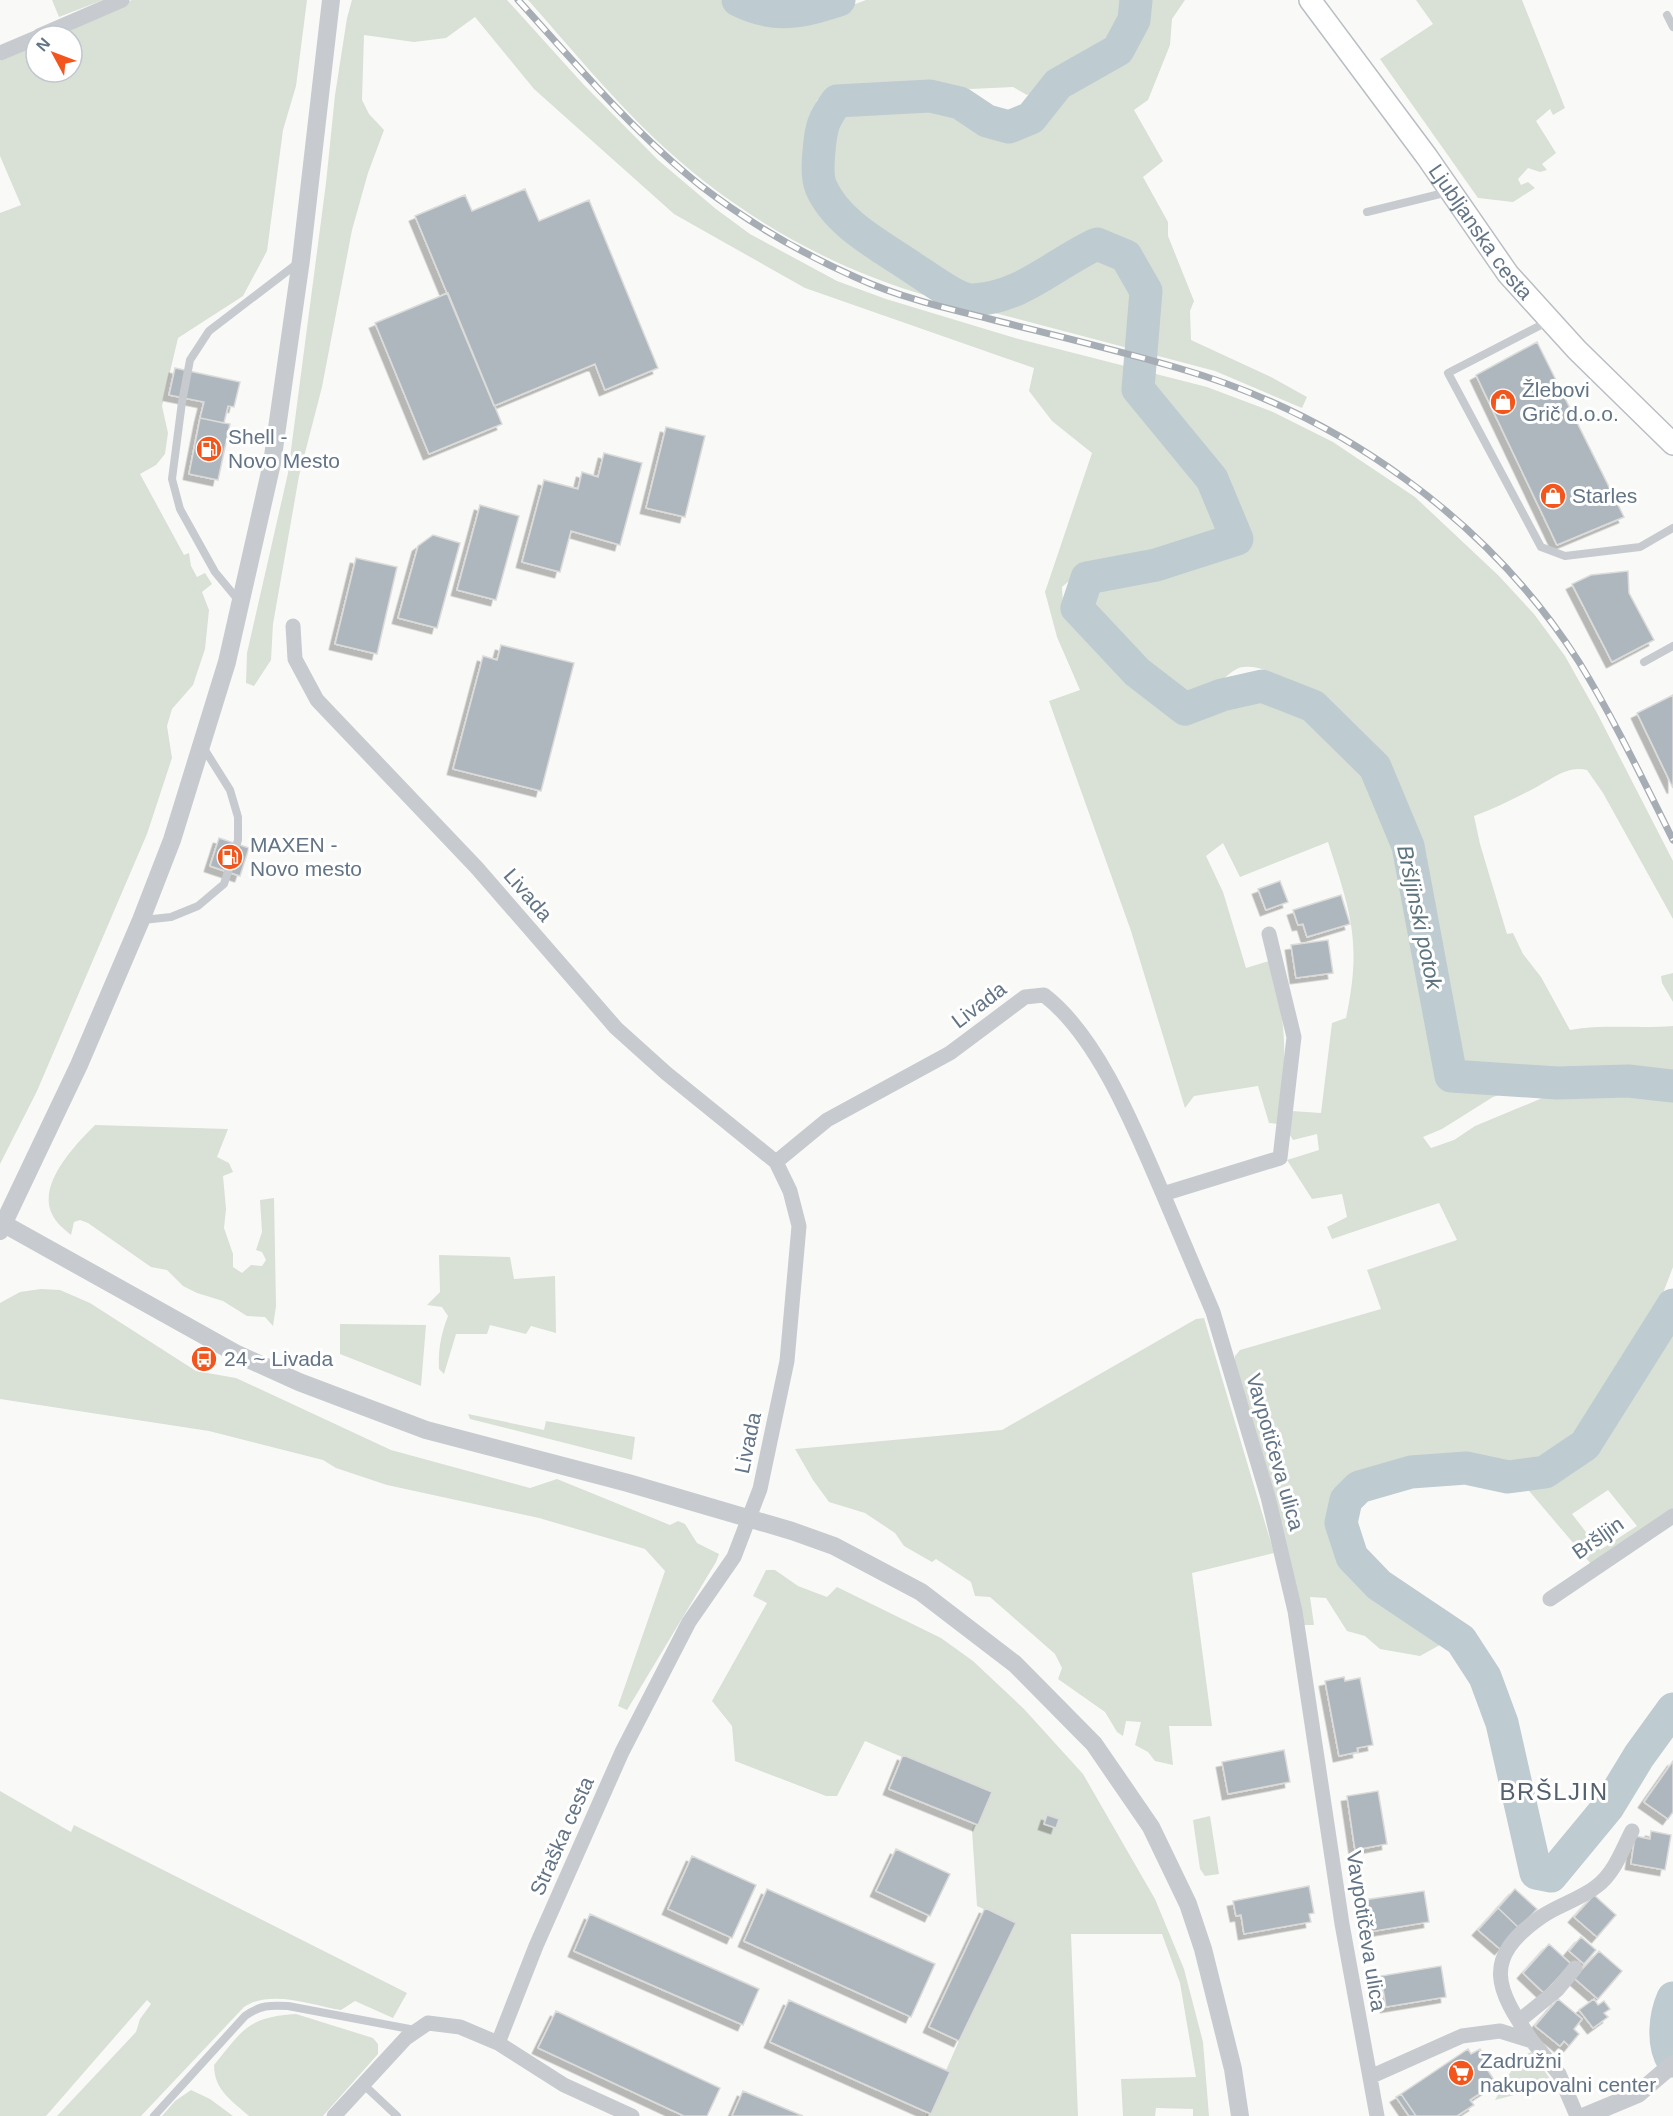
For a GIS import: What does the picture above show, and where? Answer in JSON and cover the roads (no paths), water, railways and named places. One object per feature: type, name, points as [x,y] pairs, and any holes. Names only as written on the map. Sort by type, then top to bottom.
[{"type":"main road","name":"Ljubljanska cesta","points":[[1310,0],[1508,274],[1549,321],[1673,444]]},
{"type":"street","points":[[68,24],[122,0]]},
{"type":"street","points":[[331,0],[301,260],[272,463],[242,604],[202,746],[172,840],[141,920],[79,1065],[2,1228],[237,1353],[299,1382],[426,1430],[628,1483],[792,1531],[834,1546],[921,1592],[1015,1664],[1094,1744],[1151,1827],[1188,1904],[1203,1949],[1233,2069],[1240,2116]]},
{"type":"street","points":[[0,53],[24,43]]},
{"type":"street","name":"Livada","points":[[292,627],[294,659],[316,700],[359,742],[477,868],[616,1028],[666,1073],[776,1162],[790,1191],[799,1226],[797,1260],[787,1361],[760,1489],[748,1519]]},
{"type":"street","points":[[1163,1194],[1280,1158],[1294,1037],[1269,933]]},
{"type":"street","name":"Livada","points":[[776,1162],[827,1120],[950,1053],[1025,997],[1044,995],[1064,1010],[1093,1053],[1133,1125],[1163,1194]]},
{"type":"street","name":"Vavpotičeva ulica","points":[[1163,1194],[1213,1312],[1268,1497],[1295,1611],[1342,1924],[1377,2116]]},
{"type":"street","name":"Bršljin","points":[[1550,1599],[1673,1516]]},
{"type":"street","name":"Straška cesta","points":[[498,2043],[536,1946],[622,1752],[689,1622],[734,1557],[748,1519]]},
{"type":"street","points":[[1577,2116],[1559,2074],[1532,2040],[1508,2004],[1500,1981],[1499,1965],[1508,1948],[1540,1918],[1597,1886],[1612,1870],[1632,1831]]},
{"type":"street","points":[[1519,2021],[1557,1990],[1575,1968]]},
{"type":"street","points":[[334,2116],[415,2030],[428,2023],[460,2027],[498,2043],[564,2085],[632,2116]]},
{"type":"street","points":[[1370,2077],[1461,2036],[1500,2031],[1532,2040]]},
{"type":"street","points":[[1585,2116],[1624,2102],[1652,2083],[1673,2064]]},
{"type":"lane","points":[[1667,15],[1673,27]]},
{"type":"lane","points":[[1367,212],[1450,191]]},
{"type":"lane","points":[[242,604],[215,572],[180,509],[172,479],[182,402],[190,360],[209,331],[301,260]]},
{"type":"lane","points":[[1549,321],[1448,373],[1541,547],[1565,556],[1640,547],[1673,528]]},
{"type":"lane","points":[[1644,662],[1673,646]]},
{"type":"lane","points":[[141,920],[171,917],[198,906],[224,884],[238,840],[238,818],[230,790],[202,746]]},
{"type":"lane","points":[[154,2116],[245,2016],[256,2008],[268,2005],[288,2006],[415,2030]]},
{"type":"lane","points":[[364,2085],[397,2116]]},
{"type":"waterway","name":"Bršljinski potok","points":[[738,0],[764,10],[777,12],[813,8],[839,0]]},
{"type":"waterway","name":"Bršljinski potok","points":[[1136,0],[1134,20],[1118,50],[1058,84],[1031,118],[1009,127],[987,121],[960,103],[930,96],[837,101],[826,119],[821,136],[818,169],[821,187],[838,212],[861,233],[942,287],[967,299],[991,298],[1007,293],[1097,244],[1126,256],[1146,291],[1138,389],[1212,479],[1237,539],[1156,565],[1087,578],[1077,608],[1137,672],[1185,709],[1222,695],[1262,686],[1313,706],[1375,767],[1408,846],[1451,1076],[1557,1083],[1628,1081],[1673,1086]]},
{"type":"waterway","name":"Bršljinski potok","points":[[1673,1305],[1585,1445],[1545,1472],[1508,1477],[1466,1468],[1411,1472],[1359,1487],[1346,1500],[1341,1523],[1352,1557],[1379,1585],[1461,1640],[1485,1677],[1502,1723],[1536,1873],[1551,1876],[1608,1807],[1639,1756],[1673,1709]]},
{"type":"waterway","name":"Bršljinski potok","points":[[1673,1998],[1666,2030],[1667,2047],[1673,2061]]},
{"type":"railway","points":[[518,0],[606,97],[676,165],[737,212],[815,258],[871,284],[905,296],[1155,361],[1238,388],[1296,413],[1352,444],[1405,479],[1455,519],[1501,563],[1543,610],[1592,684],[1673,840]]},
{"type":"place","name":"Žlebovi Grič d.o.o.","points":[[1503,402]]},
{"type":"place","name":"Shell - Novo Mesto","points":[[209,449]]},
{"type":"place","name":"Starles","points":[[1553,496]]},
{"type":"place","name":"MAXEN - Novo mesto","points":[[230,857]]},
{"type":"place","name":"24 ~ Livada","points":[[204,1359]]},
{"type":"place","name":"Zadružni nakupovalni center","points":[[1461,2073]]},
{"type":"district","name":"BRŠLJIN","points":[[1554,1792]]}]
